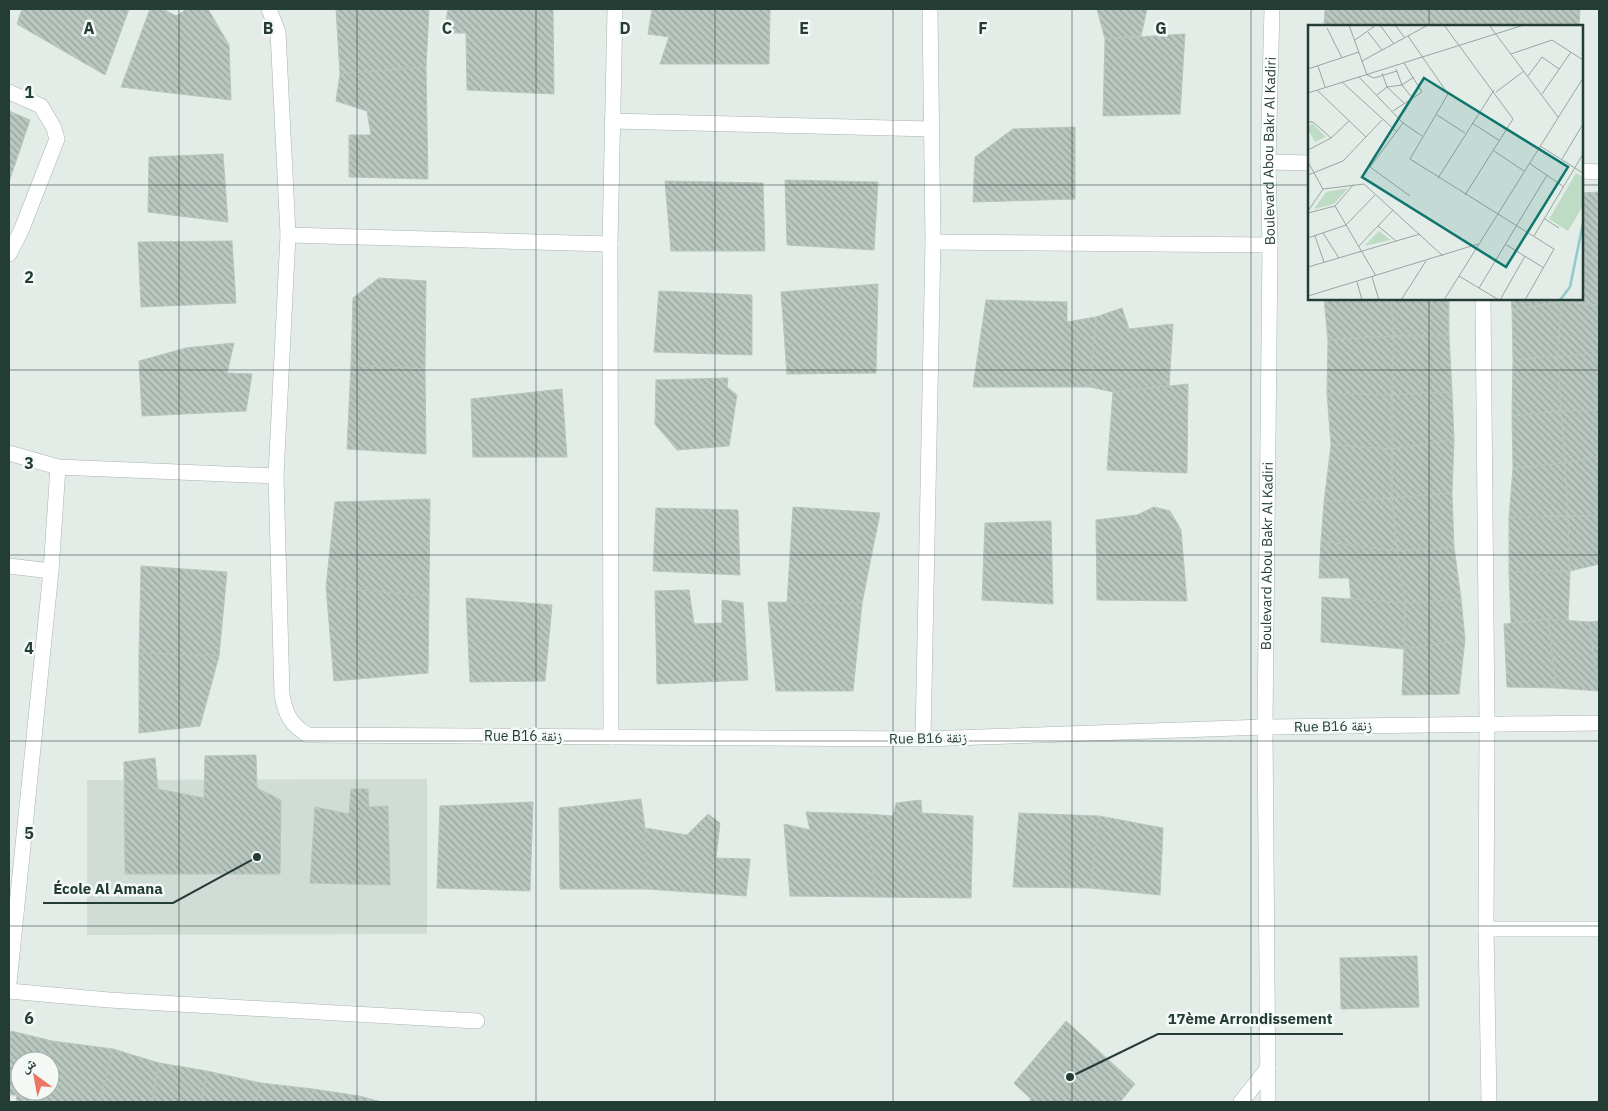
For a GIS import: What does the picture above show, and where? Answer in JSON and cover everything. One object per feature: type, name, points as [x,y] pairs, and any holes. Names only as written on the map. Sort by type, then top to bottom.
[{"type":"street","name":"Rue B16 زنقة","points":[[269,9],[278,32],[288,235],[276,476],[282,695],[285,711],[290,720],[296,728],[308,735],[923,740],[1265,727],[1599,723]]},
{"type":"street","points":[[611,737],[610,244],[615,9]]},
{"type":"street","points":[[923,740],[933,242],[930,9]]},
{"type":"street","name":"Boulevard Abou Bakr Al Kadiri","points":[[1268,1102],[1265,727],[1270,245],[1268,162],[1272,9]]},
{"type":"street","points":[[9,92],[41,106],[54,128],[57,138],[15,229],[9,254]]},
{"type":"street","points":[[612,121],[931,129]]},
{"type":"street","points":[[1268,162],[1308,163]]},
{"type":"street","points":[[1583,171],[1599,172]]},
{"type":"street","points":[[288,235],[610,244]]},
{"type":"street","points":[[933,242],[1270,245]]},
{"type":"street","points":[[1482,300],[1487,724],[1486,929],[1488,1102]]},
{"type":"street","points":[[9,453],[58,467],[276,476]]},
{"type":"street","points":[[9,982],[51,571],[58,467]]},
{"type":"street","points":[[9,566],[51,571]]},
{"type":"street","points":[[1486,929],[1599,929]]},
{"type":"street","points":[[9,991],[108,1000],[477,1022]]},
{"type":"street","points":[[1241,1102],[1268,1068]]},
{"type":"shaded area","points":[[427,779],[427,934],[87,935],[87,780]]},
{"type":"building","points":[[22,9],[129,9],[105,75],[17,24]]},
{"type":"building","points":[[150,9],[163,9],[176,16],[187,9],[208,9],[229,45],[231,100],[121,87]]},
{"type":"building","points":[[336,9],[429,9],[426,67],[340,74]]},
{"type":"building","points":[[448,9],[553,9],[554,94],[467,90],[466,33],[444,33]]},
{"type":"building","points":[[652,9],[770,9],[769,64],[660,64],[669,37],[648,34]]},
{"type":"building","points":[[1097,9],[1147,9],[1141,36],[1105,39]]},
{"type":"building","points":[[1325,9],[1381,9],[1379,25],[1324,25]]},
{"type":"building","points":[[1381,9],[1426,9],[1426,25],[1379,25]]},
{"type":"building","points":[[1426,9],[1470,9],[1470,25],[1426,25]]},
{"type":"building","points":[[1470,9],[1520,9],[1520,25],[1470,25]]},
{"type":"building","points":[[1520,9],[1580,9],[1579,25],[1520,25]]},
{"type":"building","points":[[1185,34],[1180,114],[1103,116],[1105,39]]},
{"type":"building","points":[[426,67],[428,179],[349,177],[349,135],[371,135],[367,111],[336,101],[340,74]]},
{"type":"building","points":[[9,111],[30,120],[9,182]]},
{"type":"building","points":[[1075,127],[1075,199],[973,202],[975,157],[1013,129]]},
{"type":"building","points":[[223,154],[228,222],[148,212],[149,157]]},
{"type":"building","points":[[785,180],[878,182],[874,250],[787,245]]},
{"type":"building","points":[[665,181],[763,183],[765,251],[671,251]]},
{"type":"building","points":[[1599,192],[1599,258],[1583,257],[1583,193]]},
{"type":"building","points":[[232,241],[236,303],[141,307],[138,242]]},
{"type":"building","points":[[1583,257],[1599,258],[1599,305],[1561,302],[1561,300],[1583,300]]},
{"type":"building","points":[[379,278],[426,281],[425,369],[351,365],[353,298]]},
{"type":"building","points":[[878,284],[876,373],[787,374],[781,292]]},
{"type":"building","points":[[659,291],[752,295],[752,355],[654,352]]},
{"type":"building","points":[[986,300],[1067,302],[1067,322],[1096,317],[1090,387],[973,387]]},
{"type":"building","points":[[1324,300],[1391,300],[1394,336],[1328,340]]},
{"type":"building","points":[[1391,300],[1449,300],[1449,336],[1394,336]]},
{"type":"building","points":[[1511,300],[1561,300],[1561,302],[1512,310]]},
{"type":"building","points":[[1561,302],[1558,356],[1513,360],[1512,310]]},
{"type":"building","points":[[1561,302],[1599,305],[1599,354],[1558,356]]},
{"type":"building","points":[[1122,308],[1129,329],[1173,324],[1169,386],[1113,392],[1090,387],[1096,317]]},
{"type":"building","points":[[1394,336],[1392,395],[1327,393],[1328,340]]},
{"type":"building","points":[[1394,336],[1449,336],[1452,392],[1392,395]]},
{"type":"building","points":[[234,343],[227,373],[252,374],[246,411],[142,416],[139,361],[186,348]]},
{"type":"building","points":[[1599,354],[1599,410],[1561,411],[1558,356]]},
{"type":"building","points":[[1558,356],[1561,411],[1512,416],[1513,360]]},
{"type":"building","points":[[351,365],[425,369],[426,454],[347,449]]},
{"type":"building","points":[[728,378],[727,387],[737,395],[729,446],[677,450],[655,424],[656,380]]},
{"type":"building","points":[[1188,384],[1187,473],[1107,470],[1113,392]]},
{"type":"building","points":[[562,389],[567,457],[473,457],[471,399]]},
{"type":"building","points":[[1452,392],[1454,440],[1392,449],[1392,395]]},
{"type":"building","points":[[1327,393],[1392,395],[1392,449],[1331,445]]},
{"type":"building","points":[[1599,410],[1599,456],[1565,463],[1561,411]]},
{"type":"building","points":[[1561,411],[1565,463],[1513,468],[1512,416]]},
{"type":"building","points":[[1454,440],[1452,493],[1392,498],[1392,449]]},
{"type":"building","points":[[1331,445],[1392,449],[1392,498],[1324,502]]},
{"type":"building","points":[[1599,456],[1599,516],[1568,516],[1565,463]]},
{"type":"building","points":[[1565,463],[1568,516],[1509,517],[1513,468]]},
{"type":"building","points":[[1452,493],[1454,547],[1397,551],[1392,498]]},
{"type":"building","points":[[1392,498],[1397,551],[1321,541],[1324,502]]},
{"type":"building","points":[[430,499],[429,596],[326,587],[335,502]]},
{"type":"building","points":[[793,507],[880,513],[862,603],[787,603]]},
{"type":"building","points":[[1154,507],[1170,511],[1181,530],[1187,601],[1097,600],[1096,520],[1137,515]]},
{"type":"building","points":[[656,508],[738,510],[740,575],[653,571]]},
{"type":"building","points":[[1568,516],[1570,571],[1509,572],[1509,517]]},
{"type":"building","points":[[1568,516],[1599,516],[1599,564],[1570,571]]},
{"type":"building","points":[[1051,521],[1053,604],[982,600],[985,523]]},
{"type":"building","points":[[1321,541],[1397,551],[1405,603],[1351,599],[1349,578],[1319,578]]},
{"type":"building","points":[[1454,547],[1461,599],[1405,603],[1397,551]]},
{"type":"building","points":[[141,566],[227,572],[219,656],[139,653]]},
{"type":"building","points":[[1570,571],[1568,621],[1548,619],[1511,623],[1509,572]]},
{"type":"building","points":[[326,587],[429,596],[428,673],[334,681]]},
{"type":"building","points":[[689,590],[694,624],[722,623],[722,600],[743,603],[748,680],[657,684],[655,591]]},
{"type":"building","points":[[1322,597],[1405,603],[1404,649],[1321,642]]},
{"type":"building","points":[[466,598],[552,605],[545,681],[470,682]]},
{"type":"building","points":[[1461,599],[1465,639],[1404,649],[1405,603]]},
{"type":"building","points":[[768,602],[862,603],[853,691],[776,691]]},
{"type":"building","points":[[1548,619],[1589,622],[1599,691],[1556,688]]},
{"type":"building","points":[[1548,619],[1556,688],[1507,687],[1504,624]]},
{"type":"building","points":[[1599,621],[1599,691],[1589,622]]},
{"type":"building","points":[[1465,639],[1459,694],[1402,695],[1404,649]]},
{"type":"building","points":[[139,653],[219,656],[200,726],[139,733]]},
{"type":"building","points":[[256,755],[257,788],[281,800],[280,874],[125,874],[124,762],[155,758],[158,789],[204,798],[205,756]]},
{"type":"building","points":[[351,789],[368,789],[369,807],[388,806],[390,885],[310,883],[315,807],[349,814]]},
{"type":"building","points":[[641,799],[645,828],[647,889],[560,889],[559,808]]},
{"type":"building","points":[[921,800],[922,813],[973,816],[971,898],[875,897],[867,814],[893,816],[896,803]]},
{"type":"building","points":[[533,802],[530,891],[437,888],[440,806]]},
{"type":"building","points":[[806,812],[867,814],[875,897],[790,896],[784,824],[810,830]]},
{"type":"building","points":[[1019,813],[1099,816],[1091,888],[1013,887]]},
{"type":"building","points":[[708,814],[720,823],[716,858],[750,859],[746,896],[647,889],[645,828],[687,835]]},
{"type":"building","points":[[1099,816],[1163,828],[1160,895],[1091,888]]},
{"type":"building","points":[[1417,956],[1419,1007],[1341,1009],[1340,958]]},
{"type":"building","points":[[1066,1021],[1135,1084],[1120,1102],[1029,1102],[1031,1099],[1014,1083]]},
{"type":"building","points":[[11,1031],[52,1041],[50,1051],[10,1051],[10,1095],[9,1095],[9,1046]]},
{"type":"building","points":[[52,1041],[113,1049],[100,1102],[42,1102],[60,1101],[60,1051],[50,1051]]},
{"type":"building","points":[[113,1049],[159,1063],[152,1102],[100,1102]]},
{"type":"building","points":[[159,1063],[207,1071],[201,1102],[152,1102]]},
{"type":"building","points":[[207,1071],[261,1083],[256,1102],[201,1102]]},
{"type":"building","points":[[261,1083],[313,1089],[310,1102],[256,1102]]},
{"type":"building","points":[[313,1089],[359,1096],[358,1102],[310,1102]]},
{"type":"building","points":[[359,1096],[382,1102],[358,1102]]},
{"type":"building","points":[[16,1101],[42,1101],[42,1102]]},
{"type":"place","name":"École Al Amana","points":[[257,857]]},
{"type":"place","name":"17ème Arrondissement","points":[[1070,1077]]}]
